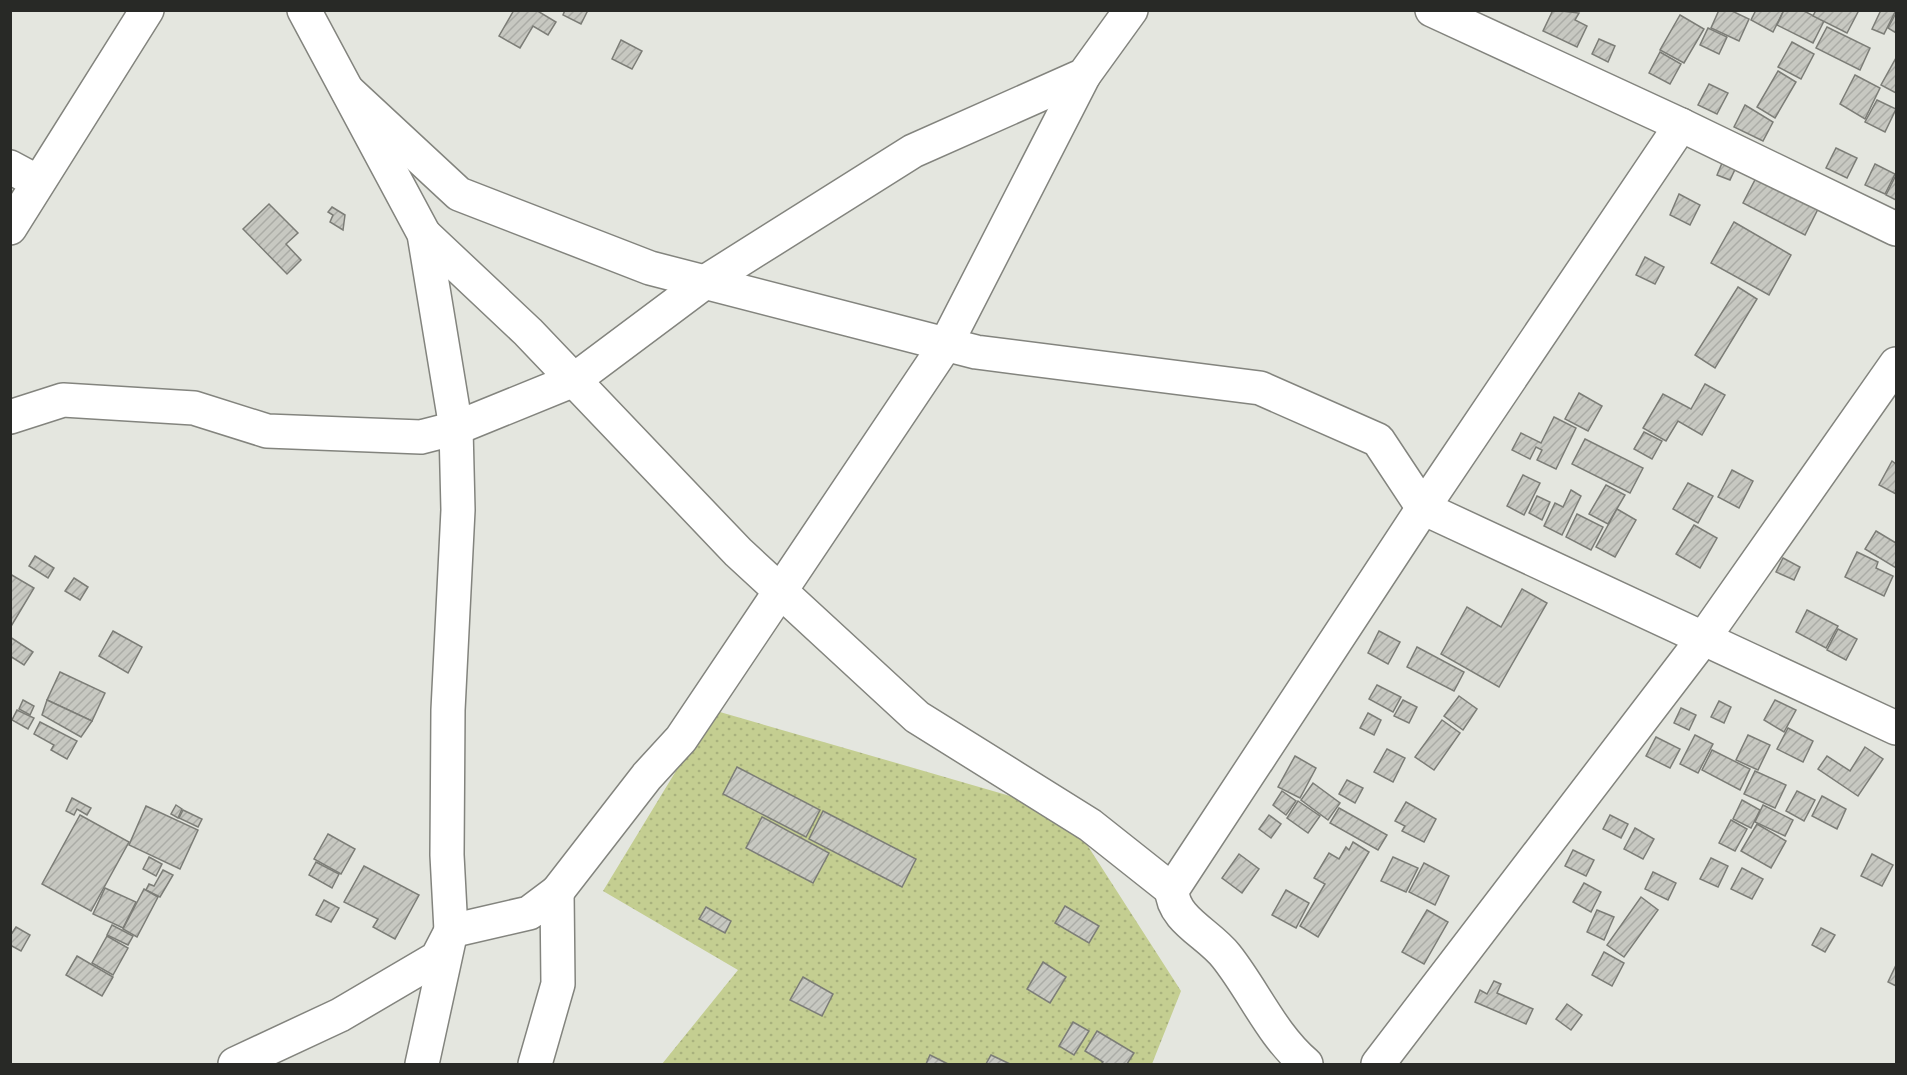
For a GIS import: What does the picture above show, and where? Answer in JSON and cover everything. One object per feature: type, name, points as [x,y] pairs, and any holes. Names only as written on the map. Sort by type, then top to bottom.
[{"type":"street","points":[[10,228],[24,175],[147,10]]},
{"type":"street","points":[[304,10],[424,234],[574,380],[738,552],[917,717],[1090,825],[1172,890]]},
{"type":"street","points":[[235,1065],[340,1015],[437,958],[451,931],[529,913],[557,892],[647,776],[681,739],[946,344],[1084,75],[1131,10]]},
{"type":"street","points":[[1432,10],[1681,125],[1896,229]]},
{"type":"street","points":[[10,417],[63,400],[194,408],[267,431],[421,437],[456,428],[574,380],[705,282],[914,151],[1084,75]]},
{"type":"street","points":[[348,92],[459,194],[650,268],[976,352],[1260,388],[1378,440],[1423,508],[1896,728]]},
{"type":"street","points":[[1305,1065],[1286,1047],[1225,954],[1177,910],[1172,900],[1172,890],[1423,508],[1681,125]]},
{"type":"street","points":[[422,1065],[451,931],[447,832],[448,710],[458,510],[456,428],[424,234]]},
{"type":"street","points":[[1378,1065],[1703,639],[1896,364]]},
{"type":"street","points":[[535,1065],[558,984],[557,892]]},
{"type":"green space","points":[[713,710],[1066,812],[1181,991],[1152,1064],[662,1064],[738,970],[603,891]]},
{"type":"building","points":[[514,10],[536,10],[556,22],[548,35],[533,26],[520,48],[499,36]]},
{"type":"building","points":[[565,10],[588,10],[581,24],[563,15]]},
{"type":"building","points":[[1553,10],[1579,13],[1575,20],[1587,26],[1577,47],[1543,31]]},
{"type":"building","points":[[1719,10],[1730,10],[1749,19],[1739,41],[1711,28]]},
{"type":"building","points":[[1756,10],[1784,10],[1773,32],[1751,20]]},
{"type":"building","points":[[1784,10],[1802,10],[1824,21],[1813,43],[1777,25]]},
{"type":"building","points":[[1816,10],[1859,10],[1847,33],[1813,16]]},
{"type":"building","points":[[1881,10],[1896,10],[1884,34],[1872,29]]},
{"type":"building","points":[[1896,13],[1896,33],[1888,28]]},
{"type":"building","points":[[1680,15],[1704,29],[1684,63],[1660,50]]},
{"type":"building","points":[[1827,27],[1870,48],[1860,70],[1816,48]]},
{"type":"building","points":[[1708,28],[1727,37],[1719,54],[1700,45]]},
{"type":"building","points":[[1599,39],[1615,46],[1608,62],[1592,54]]},
{"type":"building","points":[[621,40],[642,51],[632,69],[612,59]]},
{"type":"building","points":[[1792,42],[1814,54],[1801,79],[1778,67]]},
{"type":"building","points":[[1660,52],[1681,64],[1670,84],[1649,73]]},
{"type":"building","points":[[1896,58],[1896,93],[1881,85]]},
{"type":"building","points":[[1778,71],[1796,82],[1775,118],[1757,107]]},
{"type":"building","points":[[1855,75],[1880,88],[1865,119],[1840,104]]},
{"type":"building","points":[[1709,84],[1728,93],[1717,114],[1698,105]]},
{"type":"building","points":[[1877,100],[1896,109],[1885,132],[1865,122]]},
{"type":"building","points":[[1745,105],[1773,122],[1763,141],[1734,127]]},
{"type":"building","points":[[1836,148],[1857,158],[1847,178],[1826,168]]},
{"type":"building","points":[[1725,156],[1738,163],[1730,180],[1717,175]]},
{"type":"building","points":[[1875,164],[1895,174],[1885,194],[1865,185]]},
{"type":"building","points":[[1757,176],[1819,207],[1805,235],[1743,203]]},
{"type":"building","points":[[1896,177],[1896,200],[1886,195]]},
{"type":"building","points":[[1679,194],[1700,205],[1690,225],[1670,215]]},
{"type":"building","points":[[269,204],[298,233],[286,244],[301,260],[287,274],[243,229]]},
{"type":"building","points":[[332,207],[345,215],[343,230],[330,222],[333,215],[328,212]]},
{"type":"building","points":[[1734,222],[1791,255],[1769,295],[1711,263]]},
{"type":"building","points":[[1645,257],[1664,267],[1655,284],[1636,275]]},
{"type":"building","points":[[1738,287],[1757,299],[1715,368],[1695,355]]},
{"type":"building","points":[[1705,384],[1725,395],[1702,435],[1678,421],[1666,441],[1643,428],[1663,394],[1691,409]]},
{"type":"building","points":[[1579,393],[1602,406],[1588,431],[1565,419]]},
{"type":"building","points":[[1554,417],[1576,428],[1556,469],[1537,460],[1542,450],[1536,447],[1530,459],[1512,450],[1521,433],[1541,443]]},
{"type":"building","points":[[1644,432],[1662,441],[1652,459],[1634,449]]},
{"type":"building","points":[[1585,439],[1643,468],[1630,493],[1572,464]]},
{"type":"building","points":[[1892,461],[1896,464],[1896,494],[1879,485]]},
{"type":"building","points":[[1732,470],[1753,481],[1739,508],[1718,497]]},
{"type":"building","points":[[1523,475],[1540,483],[1524,515],[1507,506]]},
{"type":"building","points":[[1688,483],[1713,496],[1698,523],[1673,509]]},
{"type":"building","points":[[1606,485],[1625,495],[1608,524],[1589,514]]},
{"type":"building","points":[[1571,490],[1581,496],[1562,535],[1544,526],[1555,503],[1563,507]]},
{"type":"building","points":[[1537,496],[1550,502],[1542,520],[1529,513]]},
{"type":"building","points":[[1617,509],[1636,520],[1615,557],[1596,547]]},
{"type":"building","points":[[1577,514],[1603,527],[1591,550],[1566,537]]},
{"type":"building","points":[[1694,525],[1717,538],[1700,568],[1676,554]]},
{"type":"building","points":[[1876,531],[1896,543],[1896,568],[1865,549]]},
{"type":"building","points":[[1857,552],[1878,562],[1876,568],[1893,576],[1884,596],[1845,577]]},
{"type":"building","points":[[35,556],[54,568],[48,578],[29,566]]},
{"type":"building","points":[[1783,558],[1800,567],[1794,580],[1776,572]]},
{"type":"building","points":[[10,574],[34,588],[10,628]]},
{"type":"building","points":[[74,578],[88,587],[80,600],[65,591]]},
{"type":"building","points":[[1522,589],[1547,603],[1499,687],[1441,654],[1467,607],[1501,627]]},
{"type":"building","points":[[1807,610],[1838,626],[1826,648],[1796,632]]},
{"type":"building","points":[[1838,629],[1857,639],[1846,660],[1827,650]]},
{"type":"building","points":[[113,631],[142,647],[128,673],[99,656]]},
{"type":"building","points":[[1379,631],[1400,642],[1388,664],[1368,653]]},
{"type":"building","points":[[10,637],[33,652],[24,665],[10,656]]},
{"type":"building","points":[[1417,647],[1464,672],[1454,691],[1407,667]]},
{"type":"building","points":[[60,672],[105,693],[92,721],[47,700]]},
{"type":"building","points":[[1377,685],[1401,697],[1393,712],[1369,699]]},
{"type":"building","points":[[1459,696],[1477,709],[1463,730],[1444,716]]},
{"type":"building","points":[[23,700],[34,706],[30,715],[19,709]]},
{"type":"building","points":[[47,700],[92,721],[81,737],[42,715]]},
{"type":"building","points":[[1403,700],[1417,707],[1409,723],[1394,716]]},
{"type":"building","points":[[1775,700],[1796,710],[1784,732],[1764,720]]},
{"type":"building","points":[[1719,701],[1731,707],[1724,723],[1711,717]]},
{"type":"building","points":[[1681,708],[1696,715],[1689,730],[1674,723]]},
{"type":"building","points":[[17,710],[34,718],[28,729],[12,720]]},
{"type":"building","points":[[1368,713],[1381,720],[1374,735],[1360,728]]},
{"type":"building","points":[[1442,720],[1460,733],[1434,770],[1415,757]]},
{"type":"building","points":[[40,722],[77,741],[67,759],[51,750],[54,745],[34,734]]},
{"type":"building","points":[[1788,728],[1813,741],[1803,762],[1777,749]]},
{"type":"building","points":[[1695,735],[1713,744],[1698,773],[1680,764]]},
{"type":"building","points":[[1748,735],[1770,745],[1758,770],[1736,760]]},
{"type":"building","points":[[1656,737],[1680,749],[1670,768],[1646,756]]},
{"type":"building","points":[[1865,747],[1883,759],[1858,796],[1818,769],[1827,756],[1850,771]]},
{"type":"building","points":[[1387,749],[1405,758],[1393,782],[1374,772]]},
{"type":"building","points":[[1712,750],[1750,769],[1740,790],[1702,770]]},
{"type":"building","points":[[1295,756],[1316,768],[1300,798],[1278,787]]},
{"type":"building","points":[[737,767],[820,810],[806,837],[723,794]]},
{"type":"building","points":[[1755,771],[1786,785],[1775,808],[1744,794]]},
{"type":"building","points":[[1347,780],[1363,788],[1355,803],[1339,794]]},
{"type":"building","points":[[1313,783],[1340,803],[1328,820],[1301,800]]},
{"type":"building","points":[[1282,791],[1296,801],[1286,815],[1273,805]]},
{"type":"building","points":[[1797,791],[1815,800],[1804,821],[1786,811]]},
{"type":"building","points":[[1822,796],[1846,809],[1837,829],[1812,816]]},
{"type":"building","points":[[72,798],[91,808],[87,815],[77,809],[74,815],[66,811]]},
{"type":"building","points":[[1742,800],[1760,810],[1751,828],[1733,819]]},
{"type":"building","points":[[1298,801],[1320,816],[1308,833],[1287,818]]},
{"type":"building","points":[[1406,802],[1436,819],[1424,842],[1402,831],[1405,826],[1395,821]]},
{"type":"building","points":[[176,805],[182,809],[178,818],[171,814]]},
{"type":"building","points":[[1763,805],[1793,820],[1785,836],[1755,822]]},
{"type":"building","points":[[146,806],[198,830],[180,869],[129,845]]},
{"type":"building","points":[[1339,808],[1387,835],[1378,850],[1330,823]]},
{"type":"building","points":[[183,810],[202,819],[198,827],[179,818]]},
{"type":"building","points":[[823,811],[916,859],[902,887],[809,839]]},
{"type":"building","points":[[80,815],[129,842],[91,911],[42,884]]},
{"type":"building","points":[[1269,815],[1281,824],[1271,838],[1259,829]]},
{"type":"building","points":[[1610,815],[1628,824],[1621,838],[1603,829]]},
{"type":"building","points":[[762,817],[829,853],[813,883],[746,848]]},
{"type":"building","points":[[1731,820],[1747,829],[1735,851],[1719,843]]},
{"type":"building","points":[[1757,824],[1786,841],[1771,868],[1741,851]]},
{"type":"building","points":[[1635,828],[1654,839],[1643,859],[1624,849]]},
{"type":"building","points":[[328,834],[355,849],[341,874],[314,859]]},
{"type":"building","points":[[1353,842],[1369,852],[1318,937],[1300,926],[1325,884],[1314,878],[1329,853],[1339,859],[1346,847],[1349,850]]},
{"type":"building","points":[[1573,850],[1594,860],[1586,876],[1565,866]]},
{"type":"building","points":[[1239,854],[1259,869],[1242,893],[1222,878]]},
{"type":"building","points":[[1872,854],[1893,865],[1882,886],[1861,876]]},
{"type":"building","points":[[149,857],[162,864],[156,876],[143,869]]},
{"type":"building","points":[[1393,857],[1418,868],[1406,892],[1381,881]]},
{"type":"building","points":[[1711,858],[1728,866],[1718,887],[1700,879]]},
{"type":"building","points":[[316,862],[339,874],[332,888],[309,875]]},
{"type":"building","points":[[1424,863],[1449,876],[1435,905],[1409,892]]},
{"type":"building","points":[[364,866],[419,895],[395,939],[373,927],[378,919],[344,902]]},
{"type":"building","points":[[1742,868],[1763,879],[1752,899],[1731,889]]},
{"type":"building","points":[[163,870],[173,875],[160,897],[146,890],[149,884],[154,886]]},
{"type":"building","points":[[1653,872],[1676,883],[1668,900],[1645,889]]},
{"type":"building","points":[[1584,883],[1601,892],[1591,912],[1573,902]]},
{"type":"building","points":[[105,888],[136,902],[123,928],[93,914]]},
{"type":"building","points":[[144,889],[158,897],[137,937],[123,929]]},
{"type":"building","points":[[1286,890],[1309,903],[1296,928],[1272,915]]},
{"type":"building","points":[[1641,897],[1658,910],[1624,957],[1607,945]]},
{"type":"building","points":[[324,900],[339,908],[331,922],[316,915]]},
{"type":"building","points":[[1065,906],[1099,926],[1089,943],[1055,923]]},
{"type":"building","points":[[706,907],[731,921],[725,933],[699,919]]},
{"type":"building","points":[[1427,910],[1448,922],[1424,964],[1402,952]]},
{"type":"building","points":[[1597,910],[1614,917],[1604,940],[1587,932]]},
{"type":"building","points":[[112,925],[133,936],[128,945],[107,935]]},
{"type":"building","points":[[16,927],[30,935],[21,951],[10,945],[10,936]]},
{"type":"building","points":[[1821,928],[1835,935],[1825,952],[1812,945]]},
{"type":"building","points":[[107,936],[128,948],[113,975],[92,963]]},
{"type":"building","points":[[1604,952],[1624,963],[1612,986],[1592,975]]},
{"type":"building","points":[[77,956],[113,977],[102,996],[66,975]]},
{"type":"building","points":[[1043,962],[1066,977],[1050,1003],[1027,989]]},
{"type":"building","points":[[1896,965],[1896,986],[1888,982]]},
{"type":"building","points":[[803,977],[833,994],[822,1016],[790,1000]]},
{"type":"building","points":[[1494,981],[1501,984],[1497,993],[1533,1009],[1526,1024],[1475,1002],[1480,990],[1487,994]]},
{"type":"building","points":[[1567,1004],[1582,1015],[1571,1030],[1556,1019]]},
{"type":"building","points":[[1073,1022],[1089,1031],[1074,1055],[1059,1046]]},
{"type":"building","points":[[1097,1031],[1134,1053],[1127,1064],[1101,1064],[1103,1062],[1085,1051]]},
{"type":"building","points":[[930,1055],[948,1064],[926,1064]]},
{"type":"building","points":[[991,1055],[1010,1064],[986,1064]]}]
